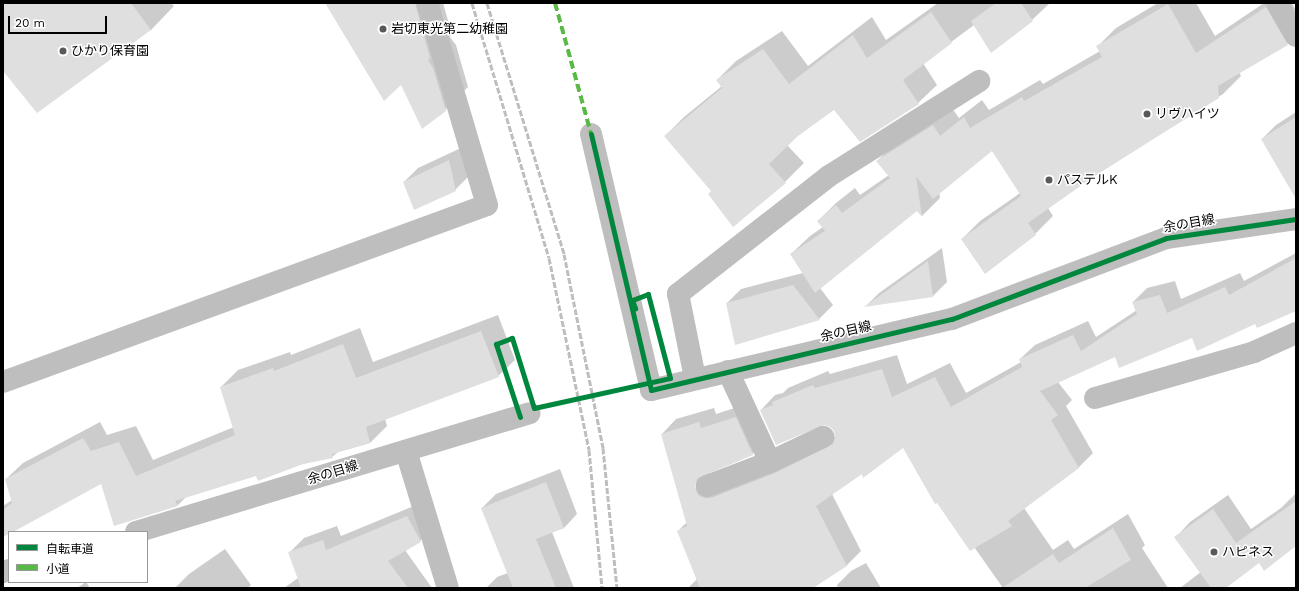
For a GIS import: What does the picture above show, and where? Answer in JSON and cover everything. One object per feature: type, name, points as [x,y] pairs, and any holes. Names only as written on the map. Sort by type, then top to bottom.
[{"type":"street","points":[[3,382],[487,205],[426,3]]},
{"type":"street","points":[[1277,3],[1296,36]]},
{"type":"street","points":[[695,378],[678,294],[829,176],[979,81]]},
{"type":"street","name":"余の目線","points":[[592,134],[651,390],[728,370],[952,319],[1166,238],[1296,219]]},
{"type":"street","points":[[1095,398],[1254,352],[1296,333]]},
{"type":"street","points":[[728,370],[770,462]]},
{"type":"street","name":"余の目線","points":[[139,531],[529,414]]},
{"type":"street","points":[[707,486],[770,462],[823,436]]},
{"type":"street","points":[[406,451],[448,588]]},
{"type":"building","name":"ひかり保育園","points":[[3,3],[131,3],[151,30],[37,113],[3,71]]},
{"type":"building","name":"岩切東光第二幼稚園","points":[[325,3],[415,3],[430,58],[428,60],[433,68],[446,111],[422,129],[401,85],[384,101]]},
{"type":"building","points":[[996,3],[1021,3],[1033,21],[991,53],[971,21]]},
{"type":"building","points":[[1168,4],[1196,53],[1266,7],[1288,45],[1218,86],[1219,98],[1096,175],[1028,223],[1036,235],[985,274],[961,239],[1021,196],[992,151],[933,199],[916,176],[922,217],[917,211],[815,293],[790,254],[825,231],[817,221],[836,205],[842,213],[890,178],[876,161],[933,125],[940,136],[964,117],[970,128],[1022,97],[1024,101],[1102,57],[1096,46]]},
{"type":"building","points":[[931,12],[952,43],[903,80],[919,104],[860,142],[834,110],[798,136],[769,164],[786,183],[733,227],[708,194],[711,191],[664,136],[722,88],[716,80],[763,49],[789,84],[853,35],[867,58]]},
{"type":"building","points":[[1296,117],[1296,199],[1261,139]]},
{"type":"building","points":[[449,160],[456,191],[414,210],[403,182]]},
{"type":"building","points":[[1296,258],[1296,311],[1257,328],[1255,324],[1197,351],[1192,338],[1119,368],[1115,357],[1040,391],[1058,415],[1051,420],[1079,468],[1008,521],[1012,526],[970,551],[937,503],[935,504],[903,448],[863,478],[862,474],[816,506],[847,566],[813,588],[700,588],[677,531],[687,526],[661,434],[699,422],[701,428],[736,417],[753,455],[698,478],[695,484],[696,491],[699,496],[711,498],[775,473],[833,444],[835,438],[834,431],[830,427],[824,425],[776,445],[760,410],[773,405],[772,402],[813,385],[815,388],[882,369],[892,397],[935,377],[951,407],[1022,367],[1019,359],[1073,335],[1081,351],[1137,314],[1132,302],[1160,295],[1167,313],[1225,287],[1229,295]]},
{"type":"building","points":[[928,261],[933,297],[864,307]]},
{"type":"building","points":[[793,285],[820,320],[735,345],[726,303]]},
{"type":"building","points":[[481,331],[499,377],[366,427],[370,443],[332,454],[333,458],[303,464],[258,481],[256,476],[175,501],[178,506],[114,526],[101,484],[15,531],[8,531],[8,534],[3,537],[3,510],[12,503],[5,479],[83,438],[91,451],[119,442],[136,476],[235,435],[220,387],[273,368],[274,371],[343,344],[356,378]]},
{"type":"building","points":[[546,482],[564,528],[536,539],[556,588],[513,588],[481,508]]},
{"type":"building","name":"ハピネス","points":[[1296,501],[1296,546],[1264,571],[1259,563],[1226,588],[1211,588],[1174,537],[1213,509],[1236,543]]},
{"type":"building","points":[[407,516],[421,542],[388,561],[408,588],[301,588],[288,552],[323,540],[326,550]]},
{"type":"building","points":[[1113,528],[1131,560],[1085,588],[1002,588],[1053,554],[1059,563]]},
{"type":"railway","points":[[472,3],[549,258],[589,450],[602,588]]},
{"type":"railway","points":[[487,3],[564,254],[603,448],[617,588]]},
{"type":"marked path","points":[[555,3],[591,134]]},
{"type":"cycle path","points":[[591,134],[651,390],[952,319],[1166,238],[1296,219]]},
{"type":"cycle path","points":[[520,417],[496,344],[512,338],[534,408],[670,378],[648,294],[632,300],[635,308]]},
{"type":"place","name":"岩切東光第二幼稚園","points":[[383,29]]},
{"type":"place","name":"ひかり保育園","points":[[63,51]]},
{"type":"place","name":"リヴハイツ","points":[[1147,114]]},
{"type":"place","name":"パステルK","points":[[1049,180]]},
{"type":"place","name":"ハピネス","points":[[1214,552]]}]
